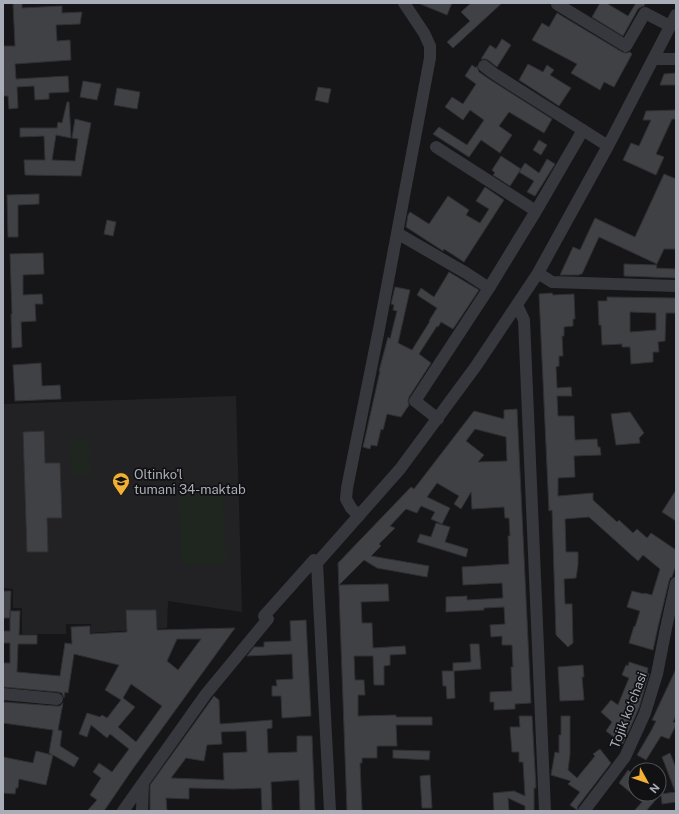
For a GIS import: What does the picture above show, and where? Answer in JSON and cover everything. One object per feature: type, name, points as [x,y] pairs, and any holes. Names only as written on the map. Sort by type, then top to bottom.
[{"type":"street","points":[[359,516],[351,508],[346,499],[347,488],[380,329],[430,58],[430,46],[424,33],[404,3]]},
{"type":"street","points":[[330,811],[317,563],[400,469],[438,419],[518,305],[538,273],[608,146],[673,20],[647,8],[626,46],[557,4],[558,3]]},
{"type":"street","points":[[653,59],[676,59]]},
{"type":"street","points":[[484,66],[608,146]]},
{"type":"street","points":[[438,419],[415,401],[489,288],[536,212],[583,130]]},
{"type":"street","points":[[436,147],[536,212]]},
{"type":"street","points":[[397,233],[489,288]]},
{"type":"street","points":[[538,273],[552,282],[676,286]]},
{"type":"street","points":[[518,305],[524,320],[546,811]]},
{"type":"street","points":[[123,811],[206,694],[268,619],[264,616],[314,560],[317,563]]},
{"type":"street","name":"Tojik koʻchasi","points":[[584,811],[625,757],[645,712],[657,674],[676,583]]},
{"type":"street","points":[[3,694],[57,699]]},
{"type":"street","points":[[142,811],[143,783]]},
{"type":"shaded area","name":"Oltinko'l tumani 34-maktab","points":[[236,396],[242,612],[168,601],[167,628],[91,633],[91,624],[66,624],[66,634],[22,634],[22,608],[13,608],[13,589],[3,588],[3,404]]},
{"type":"shaded area","points":[[89,439],[90,475],[71,476],[69,440]]},
{"type":"shaded area","points":[[223,488],[226,564],[181,565],[178,490]]},
{"type":"building","points":[[13,3],[22,3],[22,8],[62,6],[62,13],[82,12],[80,24],[56,25],[57,41],[70,40],[71,60],[15,64],[16,79],[68,76],[69,92],[49,93],[49,99],[35,100],[34,86],[17,87],[18,108],[9,109],[8,96],[3,96],[3,46],[15,46]]},
{"type":"building","points":[[418,3],[452,3],[447,15]]},
{"type":"building","points":[[471,3],[502,3],[453,48],[447,42],[470,21],[461,12]]},
{"type":"building","points":[[600,3],[606,3],[628,16],[636,3],[645,3],[644,6],[638,9],[623,36],[592,17]]},
{"type":"building","points":[[557,13],[622,52],[630,52],[632,54],[614,87],[604,82],[600,90],[571,73],[577,64],[532,40],[542,23],[549,27]]},
{"type":"building","points":[[502,39],[511,45],[497,67],[488,60],[481,59],[490,45],[496,49]]},
{"type":"building","points":[[528,64],[543,72],[547,65],[554,70],[550,75],[571,88],[559,106],[519,80]]},
{"type":"building","points":[[472,65],[476,68],[477,66],[479,72],[489,79],[552,119],[544,133],[509,112],[499,126],[512,135],[500,153],[481,140],[469,157],[433,134],[439,127],[467,145],[484,120],[470,110],[463,120],[445,107],[452,97],[463,104],[476,84],[465,76]]},
{"type":"building","points":[[676,73],[676,85],[660,85],[664,74]]},
{"type":"building","points":[[83,81],[101,84],[97,100],[80,97]]},
{"type":"building","points":[[318,87],[331,89],[328,103],[315,100]]},
{"type":"building","points":[[117,88],[140,92],[137,109],[114,105]]},
{"type":"building","points":[[67,102],[69,102],[71,138],[56,135],[52,160],[75,161],[78,139],[72,138],[75,119],[91,123],[81,176],[25,175],[24,160],[45,160],[44,136],[20,137],[20,128],[57,128],[58,122],[62,123]]},
{"type":"building","points":[[676,110],[676,119],[672,119],[656,154],[664,157],[656,175],[623,160],[631,143],[639,146],[651,120],[643,120],[646,111]]},
{"type":"building","points":[[539,140],[547,145],[541,155],[533,150]]},
{"type":"building","points":[[501,156],[521,169],[510,186],[493,175],[495,173],[492,170]]},
{"type":"building","points":[[547,159],[555,164],[535,196],[527,192],[534,181],[519,172],[525,163],[539,173]]},
{"type":"building","points":[[664,174],[676,179],[676,249],[664,249],[657,264],[599,237],[582,274],[560,275],[573,247],[580,250],[595,218],[635,237]]},
{"type":"building","points":[[485,187],[504,200],[464,262],[444,249],[443,251],[406,227],[410,212],[429,224],[448,196],[469,210],[466,215],[480,223],[489,209],[476,201]]},
{"type":"building","points":[[39,194],[39,204],[18,205],[18,237],[8,237],[7,195]]},
{"type":"building","points":[[107,220],[116,222],[113,236],[104,234]]},
{"type":"building","points":[[43,253],[44,274],[23,275],[23,295],[42,294],[43,304],[35,304],[36,321],[21,322],[22,347],[12,348],[10,254]]},
{"type":"building","points":[[624,264],[657,265],[656,268],[676,269],[676,278],[624,276]]},
{"type":"building","points":[[449,272],[479,290],[453,329],[441,322],[419,354],[431,363],[409,397],[409,405],[401,417],[387,414],[383,430],[381,429],[377,446],[371,445],[370,449],[363,447],[379,371],[388,337],[390,339],[397,311],[393,310],[394,305],[391,304],[395,287],[410,290],[398,343],[412,350],[437,308],[417,295],[421,288],[434,297]]},
{"type":"building","points":[[552,293],[553,295],[574,294],[575,319],[573,319],[573,326],[564,327],[564,336],[562,336],[563,356],[559,356],[559,366],[556,367],[557,388],[571,387],[572,396],[557,396],[558,416],[574,416],[575,440],[597,439],[601,455],[574,456],[575,477],[558,478],[558,496],[593,493],[593,500],[617,522],[619,520],[633,533],[637,529],[647,538],[651,533],[676,550],[676,565],[669,581],[653,650],[629,643],[640,611],[627,607],[632,591],[652,595],[660,569],[643,555],[638,561],[589,517],[565,519],[566,552],[578,552],[576,578],[564,579],[565,604],[572,604],[573,643],[568,647],[556,635],[552,510],[549,511],[539,294]]},
{"type":"building","points":[[607,297],[676,298],[676,313],[666,313],[665,341],[658,342],[659,352],[653,352],[653,362],[631,364],[630,347],[622,347],[622,344],[602,345],[598,301],[607,301]],"holes":[[[630,312],[656,313],[656,330],[630,332]]]},
{"type":"building","points":[[41,363],[42,386],[60,385],[61,399],[15,401],[13,365]]},
{"type":"building","points":[[517,409],[531,703],[515,704],[515,709],[494,710],[494,702],[490,702],[490,692],[512,691],[512,645],[502,645],[502,636],[491,637],[490,625],[505,624],[504,607],[484,608],[484,610],[446,612],[446,597],[467,596],[467,600],[503,598],[502,583],[463,585],[462,567],[509,564],[509,518],[505,518],[504,507],[472,509],[471,492],[461,509],[454,504],[459,496],[437,483],[427,497],[450,508],[442,524],[431,519],[435,512],[421,506],[417,513],[406,509],[390,526],[395,528],[379,544],[381,546],[371,556],[429,566],[427,577],[377,568],[364,560],[339,585],[388,584],[389,601],[361,602],[362,623],[372,623],[373,648],[405,646],[406,654],[390,655],[390,665],[384,666],[384,685],[374,685],[373,656],[354,656],[355,680],[364,680],[365,695],[358,695],[358,716],[396,715],[396,717],[432,717],[432,725],[396,725],[397,746],[377,746],[377,758],[362,758],[362,763],[360,763],[362,811],[347,811],[338,563],[411,487],[414,489],[474,411],[504,419],[504,410]],"holes":[[[475,429],[506,437],[507,461],[478,462],[484,455],[466,441]]]},
{"type":"building","points":[[630,412],[644,433],[639,438],[640,443],[616,445],[611,414]]},
{"type":"building","points":[[44,431],[45,463],[60,463],[62,518],[47,518],[48,552],[27,552],[23,432]]},
{"type":"building","points":[[676,490],[676,521],[662,512]]},
{"type":"building","points":[[436,523],[450,527],[445,542],[468,549],[466,557],[417,542],[420,534],[431,537]]},
{"type":"building","points":[[3,591],[11,591],[10,618],[3,618]]},
{"type":"building","points":[[126,610],[156,610],[157,630],[235,628],[104,811],[87,811],[97,800],[90,795],[101,778],[93,772],[99,763],[112,772],[129,749],[110,734],[107,738],[91,725],[87,737],[79,734],[87,713],[100,717],[102,715],[107,718],[121,700],[105,690],[119,665],[74,654],[68,693],[65,692],[64,698],[62,693],[58,692],[3,687],[3,663],[10,663],[10,643],[3,643],[3,631],[10,631],[10,611],[20,611],[19,635],[37,635],[37,644],[18,644],[17,672],[60,676],[65,643],[72,644],[71,627],[90,626],[90,634],[127,632]],"holes":[[[177,639],[201,639],[178,670],[167,661]],[[131,684],[162,706],[136,742],[118,727],[135,707],[123,698]]]},
{"type":"building","points":[[306,620],[311,716],[282,718],[281,696],[272,696],[272,686],[277,686],[276,680],[293,679],[292,654],[247,656],[254,647],[264,647],[264,642],[291,641],[290,621]]},
{"type":"building","points":[[470,644],[479,644],[481,669],[454,671],[455,698],[447,699],[446,686],[443,686],[442,671],[453,671],[453,663],[471,662]]},
{"type":"building","points":[[629,662],[648,668],[647,673],[649,674],[639,708],[623,744],[606,731],[612,722],[601,712],[611,700],[618,705],[629,678],[622,675],[626,665],[628,666]]},
{"type":"building","points":[[583,665],[584,677],[582,677],[584,700],[560,701],[558,667]]},
{"type":"building","points":[[676,669],[676,715],[673,722],[676,723],[676,725],[669,739],[661,736],[646,760],[637,755],[656,721],[652,720]]},
{"type":"building","points":[[214,696],[219,700],[220,724],[272,720],[272,728],[267,729],[268,753],[297,752],[297,736],[312,736],[315,811],[300,811],[299,780],[271,782],[272,810],[262,811],[261,788],[189,788],[189,799],[166,798],[167,811],[150,811],[150,785]],"holes":[[[246,731],[247,752],[223,753],[224,780],[171,778],[186,758],[204,761],[207,745],[222,744],[221,732]]]},
{"type":"building","points":[[3,702],[56,706],[60,706],[63,703],[58,730],[62,731],[60,746],[79,758],[74,767],[53,755],[46,785],[19,779],[18,788],[16,788],[15,794],[3,793],[3,757],[33,763],[36,751],[52,755],[49,753],[53,730],[3,723]]},
{"type":"building","points":[[519,716],[532,716],[536,788],[534,788],[534,811],[525,811],[525,806],[508,798],[509,811],[494,811],[493,793],[514,791],[525,796],[523,762],[519,762],[519,752],[512,752],[510,727],[520,727]]},
{"type":"building","points":[[561,716],[570,716],[570,754],[568,770],[577,778],[595,756],[593,754],[600,749],[611,763],[578,806],[577,810],[570,805],[580,792],[568,784],[571,781],[551,775],[555,752],[559,753]]},
{"type":"building","points":[[393,750],[430,751],[429,760],[393,758]]},
{"type":"building","points":[[670,753],[676,768],[675,791],[667,770],[667,762],[664,762],[662,757]]},
{"type":"building","points":[[627,771],[627,790],[619,783]]},
{"type":"building","points":[[430,775],[432,808],[422,808],[420,776]]},
{"type":"building","points":[[676,792],[676,802],[662,804],[662,802],[667,802],[667,793]]},
{"type":"building","points":[[642,802],[654,802],[646,811],[634,811]]},
{"type":"place","name":"Oltinko'l tumani 34-maktab","points":[[121,496]]}]
